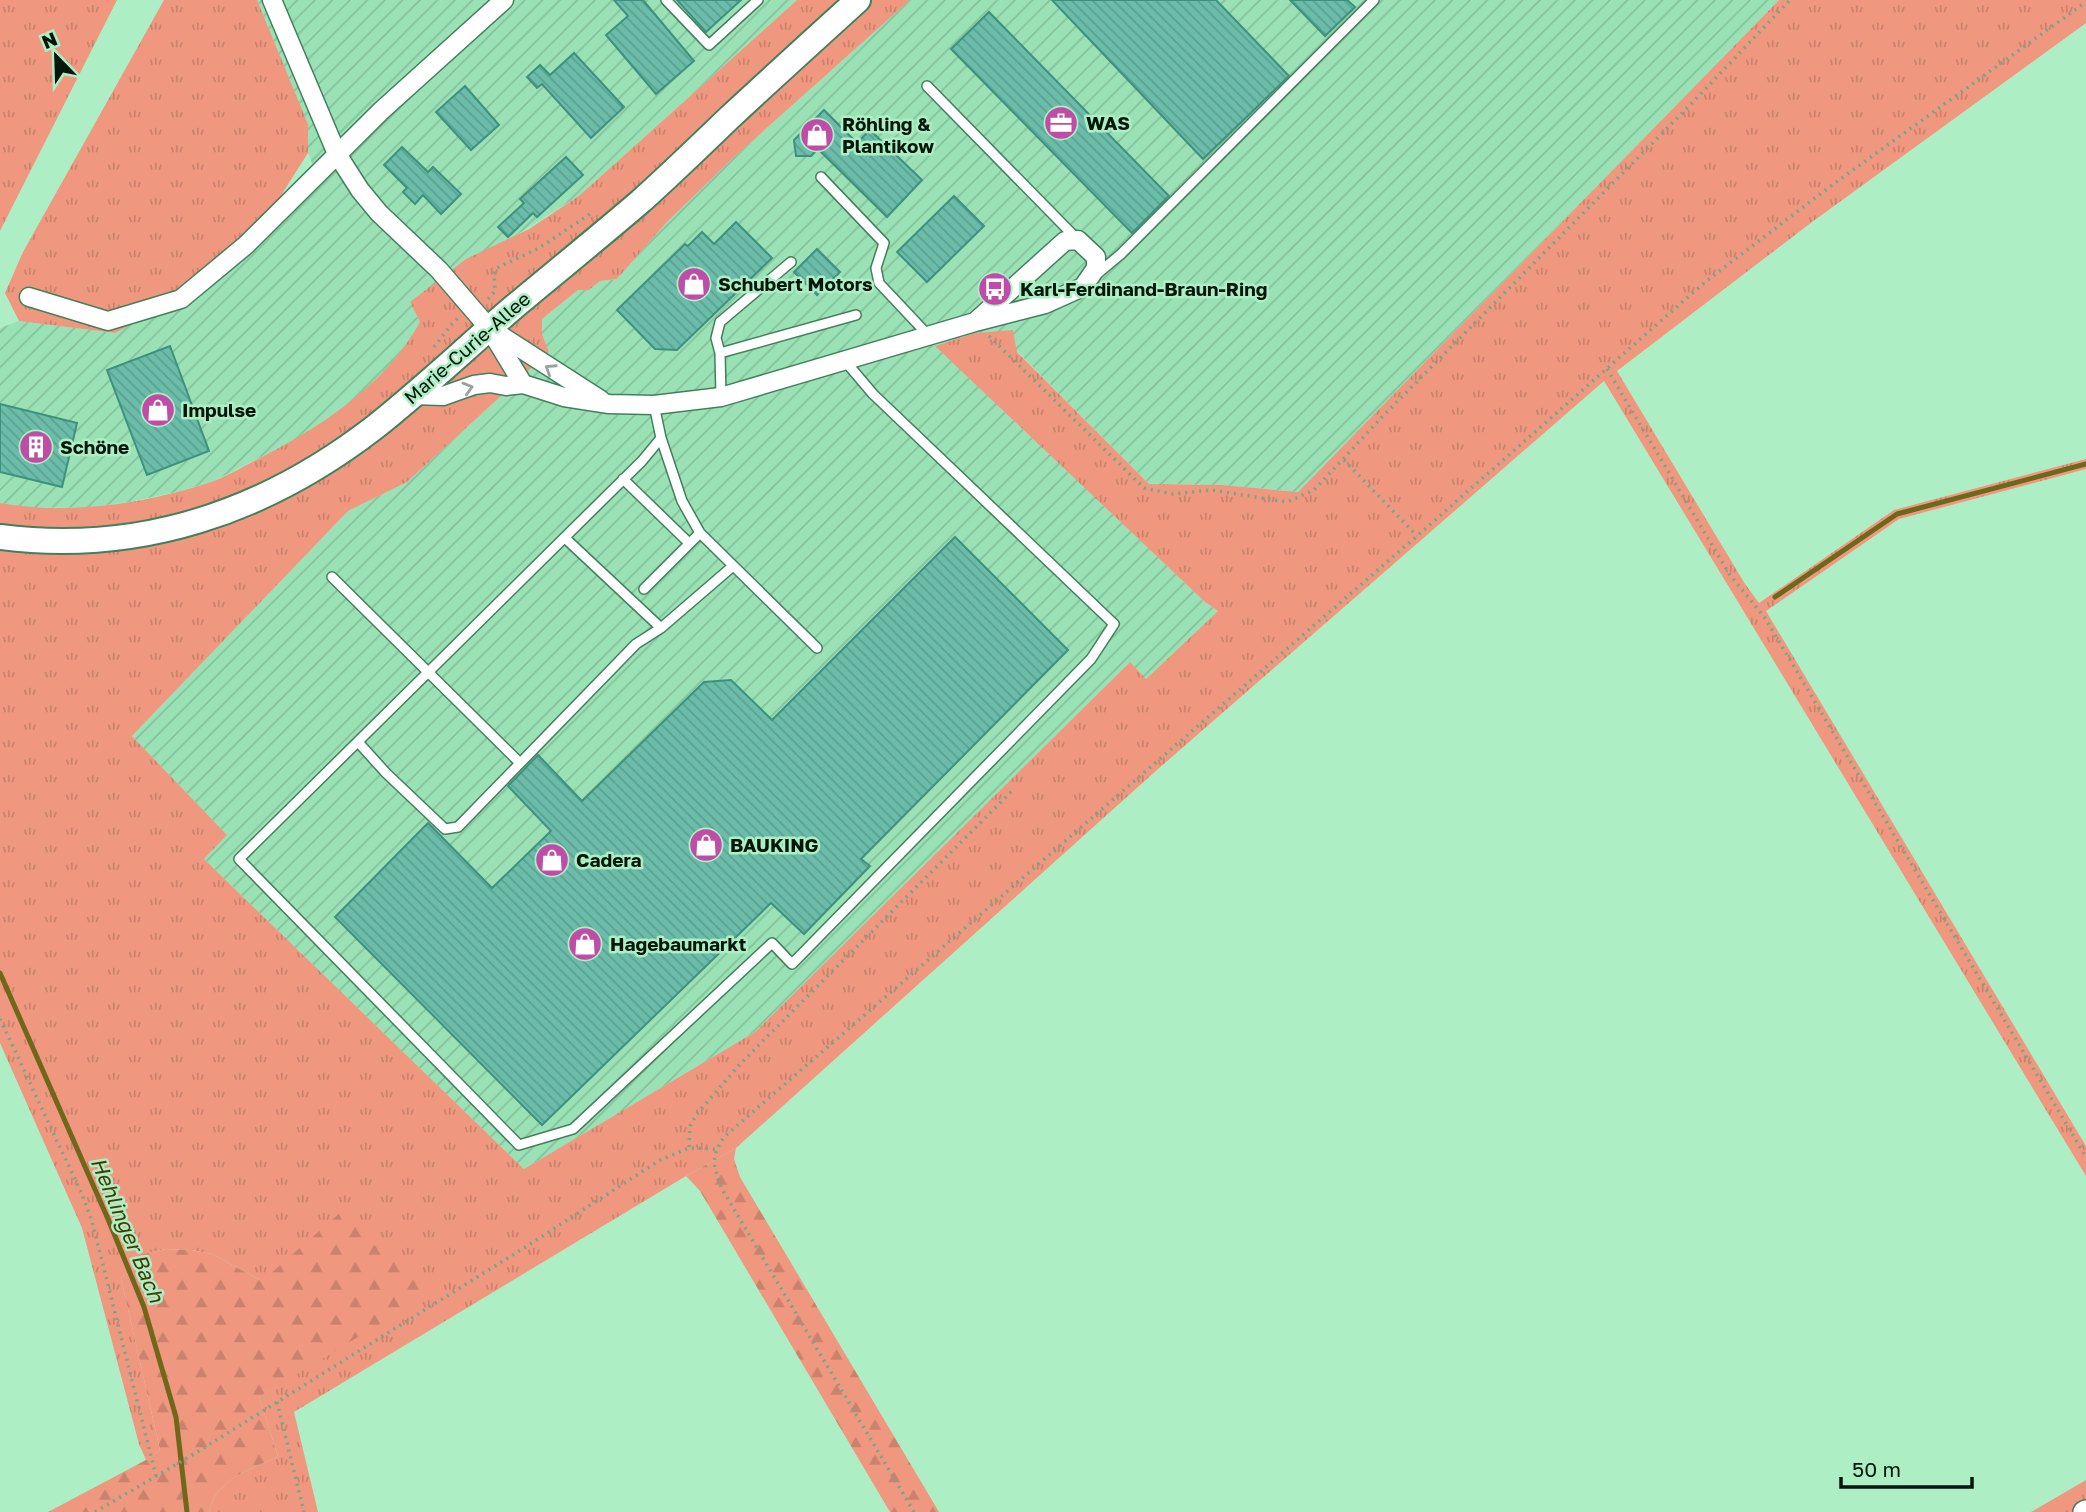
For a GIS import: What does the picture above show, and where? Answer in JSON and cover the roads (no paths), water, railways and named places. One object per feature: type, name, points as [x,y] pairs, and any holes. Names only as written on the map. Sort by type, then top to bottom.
[{"type":"main road","name":"Marie-Curie-Allee","points":[[0,537],[35,542],[102,541],[142,536],[226,512],[272,492],[332,456],[372,429],[642,200],[858,0]]},
{"type":"street","points":[[272,0],[337,153],[359,190],[379,213],[439,270],[489,328],[523,384]]},
{"type":"street","points":[[29,297],[108,321],[181,299],[246,245],[337,153],[504,0]]},
{"type":"street","points":[[413,395],[443,396],[474,385],[523,384],[564,397],[609,404],[654,405],[721,397],[1045,304],[1083,287],[1096,268],[1096,257],[1078,240],[1065,241],[975,322]]},
{"type":"street","points":[[489,328],[551,370],[609,404]]},
{"type":"lane","points":[[666,0],[709,45],[758,0]]},
{"type":"lane","points":[[1083,287],[1121,254],[1374,0]]},
{"type":"lane","points":[[927,86],[1078,240]]},
{"type":"lane","points":[[821,177],[884,243],[876,268],[879,283],[929,336]]},
{"type":"lane","points":[[721,397],[720,352],[716,338],[720,322],[791,262]]},
{"type":"lane","points":[[720,352],[856,315]]},
{"type":"lane","points":[[661,438],[565,538],[239,859],[519,1145],[573,1129],[772,943],[792,964],[1091,659],[1114,624],[873,394],[845,361]]},
{"type":"lane","points":[[654,405],[661,438],[681,501],[701,533],[817,648]]},
{"type":"lane","points":[[623,479],[689,543]]},
{"type":"lane","points":[[644,589],[701,533]]},
{"type":"lane","points":[[565,538],[661,628]]},
{"type":"lane","points":[[358,742],[386,773],[445,829],[458,827],[636,644],[661,628],[733,566]]},
{"type":"lane","points":[[332,577],[520,763]]},
{"type":"waterway","points":[[1775,597],[1897,514],[2086,464]]},
{"type":"waterway","name":"Hehlinger Bach","points":[[0,973],[144,1307],[176,1417],[187,1512]]},
{"type":"place","name":"WAS","points":[[1061,123]]},
{"type":"place","name":"Röhling & Plantikow","points":[[817,135]]},
{"type":"place","name":"Schubert Motors","points":[[694,284]]},
{"type":"place","name":"Karl-Ferdinand-Braun-Ring","points":[[995,289]]},
{"type":"place","name":"Impulse","points":[[158,410]]},
{"type":"place","name":"Schöne","points":[[36,447]]},
{"type":"place","name":"BAUKING","points":[[706,845]]},
{"type":"place","name":"Cadera","points":[[552,860]]},
{"type":"place","name":"Hagebaumarkt","points":[[585,944]]}]
